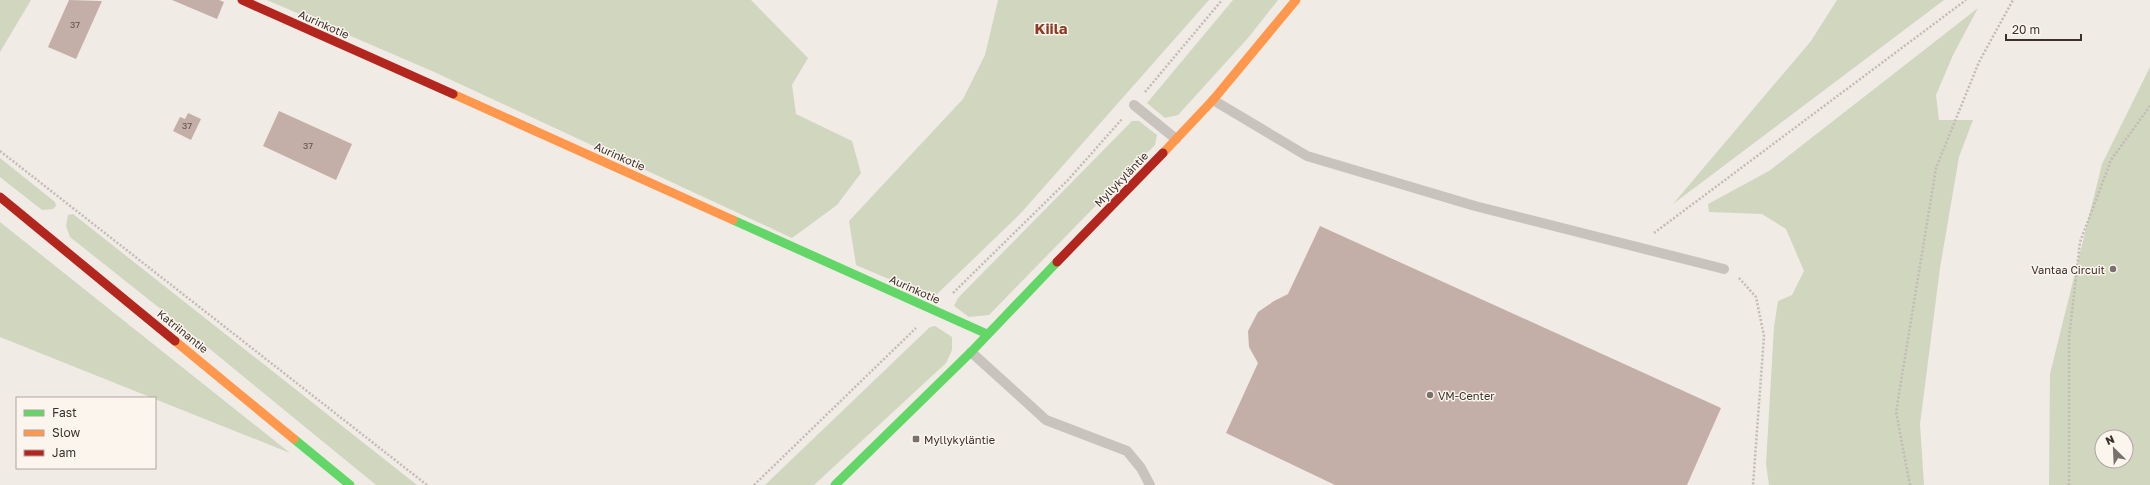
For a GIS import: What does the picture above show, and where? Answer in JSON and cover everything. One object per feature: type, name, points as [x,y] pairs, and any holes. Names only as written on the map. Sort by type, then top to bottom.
[{"type":"main road","name":"Aurinkotie","points":[[242,0],[987,334]]},
{"type":"main road","name":"Myllykyläntie","points":[[835,485],[971,352],[1176,139],[1213,100],[1296,0]]},
{"type":"main road","name":"Katriinantie","points":[[0,197],[350,485]]},
{"type":"lane","points":[[1213,100],[1307,156],[1476,206],[1724,269]]},
{"type":"lane","points":[[1134,105],[1176,139]]},
{"type":"lane","points":[[971,352],[1046,420],[1127,451],[1141,468],[1150,485]]},
{"type":"path","points":[[754,485],[1068,180],[1134,105],[1222,0]]},
{"type":"path","points":[[1636,247],[1966,0]]},
{"type":"path","points":[[1910,485],[1896,412],[1936,168],[1979,62],[2014,0]]},
{"type":"path","points":[[2070,485],[2070,338],[2080,242],[2111,160],[2150,106]]},
{"type":"path","points":[[0,151],[427,485]]},
{"type":"path","points":[[1724,269],[1742,279],[1756,297],[1764,336],[1753,485]]},
{"type":"green space","points":[[0,0],[31,0],[0,52]]},
{"type":"green space","points":[[267,0],[751,0],[808,58],[792,85],[796,114],[852,141],[861,173],[837,205],[792,238],[432,71]]},
{"type":"green space","points":[[998,0],[1209,0],[1021,213],[933,298],[856,265],[849,221],[963,99],[985,55]]},
{"type":"green space","points":[[1233,0],[1278,0],[1248,38],[1178,115],[1165,118],[1147,103]]},
{"type":"green space","points":[[1837,0],[1944,0],[1673,204],[1811,41]]},
{"type":"green space","points":[[1978,8],[1953,55],[1936,95],[1939,120],[1973,120],[1959,157],[1940,268],[1920,424],[1924,485],[1769,485],[1766,464],[1774,327],[1778,301],[1792,295],[1804,271],[1786,229],[1762,214],[1709,212],[1708,204],[1769,171]]},
{"type":"green space","name":"Vantaa Circuit","points":[[2150,67],[2150,485],[2049,485],[2050,374],[2102,164]]},
{"type":"green space","points":[[1132,121],[1139,121],[1157,135],[1155,145],[989,315],[969,317],[954,306],[958,298]]},
{"type":"green space","points":[[0,158],[55,202],[56,206],[53,209],[42,210],[0,177]]},
{"type":"green space","points":[[73,214],[417,485],[376,485],[172,318],[70,237],[66,226],[68,215]]},
{"type":"green space","points":[[0,222],[290,453],[156,399],[156,397],[150,397],[0,337]]},
{"type":"green space","points":[[935,326],[952,337],[952,350],[946,363],[814,485],[765,485],[930,327]]},
{"type":"building","points":[[69,0],[102,1],[76,59],[48,47]]},
{"type":"building","points":[[172,0],[219,0],[224,2],[217,19]]},
{"type":"building","points":[[279,111],[352,144],[336,180],[263,146]]},
{"type":"building","points":[[188,113],[201,119],[191,140],[173,131],[180,117],[185,119]]},
{"type":"building","points":[[1320,226],[1721,408],[1687,485],[1335,485],[1226,433],[1258,363],[1249,347],[1248,331],[1258,312],[1274,301],[1288,294]]},
{"type":"traffic: fast","points":[[733,220],[987,334]]},
{"type":"traffic: fast","points":[[835,485],[971,352],[1057,262]]},
{"type":"traffic: fast","points":[[294,439],[350,485]]},
{"type":"traffic: slow","points":[[1163,153],[1213,100],[1296,0]]},
{"type":"traffic: slow","points":[[453,94],[733,220]]},
{"type":"traffic: slow","points":[[175,341],[294,439]]},
{"type":"traffic: jam","points":[[242,0],[453,94]]},
{"type":"traffic: jam","points":[[1057,262],[1163,153]]},
{"type":"traffic: jam","points":[[0,197],[175,341]]},
{"type":"place","name":"Vantaa Circuit","points":[[2113,269]]},
{"type":"place","name":"VM-Center","points":[[1430,395]]},
{"type":"place","name":"Myllykyläntie","points":[[916,439]]},
{"type":"district","name":"Kiila","points":[[1051,28]]}]
